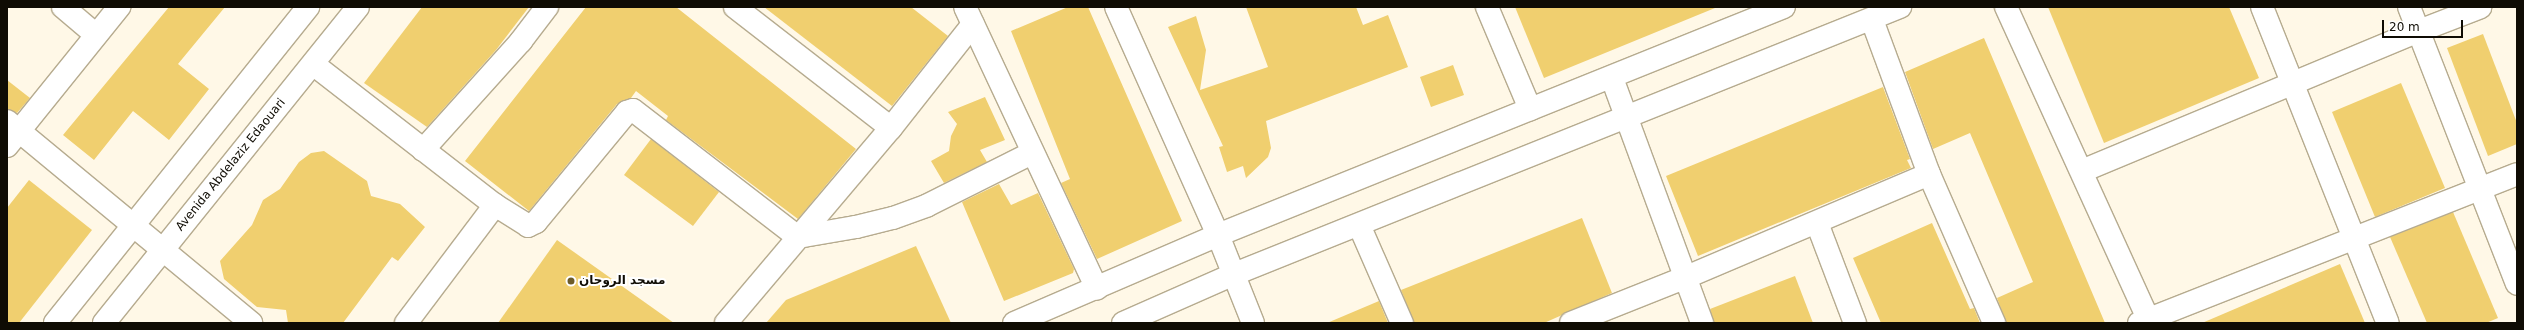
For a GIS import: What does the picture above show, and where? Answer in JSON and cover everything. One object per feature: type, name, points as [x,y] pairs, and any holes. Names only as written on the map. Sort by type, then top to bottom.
[{"type":"street","points":[[63,7],[96,36]]},
{"type":"street","points":[[119,7],[96,36],[11,132],[132,224],[252,323]]},
{"type":"street","points":[[55,323],[132,224],[308,7]]},
{"type":"street","name":"Avenida Abdelaziz Edaouari","points":[[104,323],[358,7]]},
{"type":"street","points":[[423,150],[521,41],[547,7]]},
{"type":"street","points":[[735,7],[891,128]]},
{"type":"street","points":[[1116,7],[1218,235],[1232,275],[1253,323]]},
{"type":"street","points":[[1487,7],[1530,109]]},
{"type":"street","points":[[1014,323],[1097,289],[1218,235],[1530,109],[1612,78],[1784,7]]},
{"type":"street","points":[[1123,323],[1232,275],[1359,225],[1626,115],[1872,20],[1900,7]]},
{"type":"street","points":[[2006,7],[2082,171],[2146,322],[2517,174]]},
{"type":"street","points":[[2262,7],[2388,323]]},
{"type":"street","points":[[2409,7],[2478,190],[2517,284]]},
{"type":"street","points":[[2082,171],[2419,31],[2482,7]]},
{"type":"street","points":[[726,323],[798,236],[891,128],[970,12]]},
{"type":"street","points":[[970,12],[1032,153],[1097,289]]},
{"type":"street","points":[[1872,20],[1929,174],[1994,323]]},
{"type":"street","points":[[313,64],[495,205],[523,224],[532,225],[627,112],[633,110],[798,236],[856,227],[900,215],[928,205],[1032,153]]},
{"type":"street","points":[[1612,78],[1684,278],[1702,323]]},
{"type":"street","points":[[1571,323],[1817,223],[1929,174]]},
{"type":"street","points":[[406,323],[495,205]]},
{"type":"street","points":[[1817,223],[1856,323]]},
{"type":"street","points":[[1359,225],[1402,323]]},
{"type":"building","points":[[169,7],[225,7],[178,64],[209,89],[169,140],[133,111],[94,160],[63,135]]},
{"type":"building","points":[[422,7],[529,7],[496,50],[427,127],[364,83]]},
{"type":"building","points":[[586,7],[676,7],[856,149],[798,219],[666,120],[668,116],[636,91],[631,98],[617,104],[529,211],[465,161]]},
{"type":"building","points":[[764,7],[911,7],[948,36],[892,106]]},
{"type":"building","points":[[1068,7],[1088,7],[1182,221],[1097,259],[1061,183],[1070,179],[1011,31]]},
{"type":"building","points":[[1246,7],[1356,7],[1363,25],[1388,15],[1408,67],[1266,121],[1271,148],[1268,157],[1246,178],[1243,166],[1227,172],[1219,147],[1223,146],[1168,27],[1196,16],[1206,50],[1200,90],[1268,67]]},
{"type":"building","points":[[1515,7],[1715,7],[1715,8],[1544,78]]},
{"type":"building","points":[[2048,7],[2229,7],[2259,78],[2104,143]]},
{"type":"building","points":[[2483,34],[2517,123],[2517,144],[2488,156],[2447,48]]},
{"type":"building","points":[[1984,38],[2105,323],[2006,323],[1997,298],[2033,282],[1970,133],[1933,149],[1905,72]]},
{"type":"building","points":[[1453,65],[1464,95],[1431,107],[1420,77]]},
{"type":"building","points":[[7,80],[30,98],[17,113],[7,109]]},
{"type":"building","points":[[2401,83],[2445,188],[2375,217],[2332,112]]},
{"type":"building","points":[[1883,87],[1910,159],[1907,160],[1911,168],[1698,256],[1666,176]]},
{"type":"building","points":[[985,97],[1005,140],[980,150],[987,162],[944,183],[931,161],[949,151],[951,136],[957,124],[948,112]]},
{"type":"building","points":[[651,139],[719,192],[693,226],[624,175]]},
{"type":"building","points":[[324,151],[367,181],[371,196],[400,204],[425,227],[398,261],[392,257],[343,323],[288,323],[286,310],[257,307],[224,279],[220,261],[252,225],[263,200],[280,189],[299,162],[311,153]]},
{"type":"building","points":[[29,180],[92,230],[19,323],[7,323],[7,208]]},
{"type":"building","points":[[999,184],[1011,205],[1038,193],[1074,269],[1073,273],[1004,301],[962,202]]},
{"type":"building","points":[[2453,212],[2498,318],[2486,323],[2427,323],[2390,237]]},
{"type":"building","points":[[1582,218],[1612,293],[1544,323],[1414,323],[1401,290]]},
{"type":"building","points":[[1932,223],[1970,309],[1974,308],[1980,323],[1881,323],[1853,258]]},
{"type":"building","name":"مسجد الروحان","points":[[557,240],[674,323],[498,323]]},
{"type":"building","points":[[916,246],[951,323],[766,323],[786,300]]},
{"type":"building","points":[[2340,264],[2365,323],[2202,323]]},
{"type":"building","points":[[1795,276],[1813,323],[1714,323],[1710,309]]},
{"type":"building","points":[[1379,301],[1388,323],[1327,323]]},
{"type":"place","name":"مسجد الروحان","points":[[571,281]]}]
